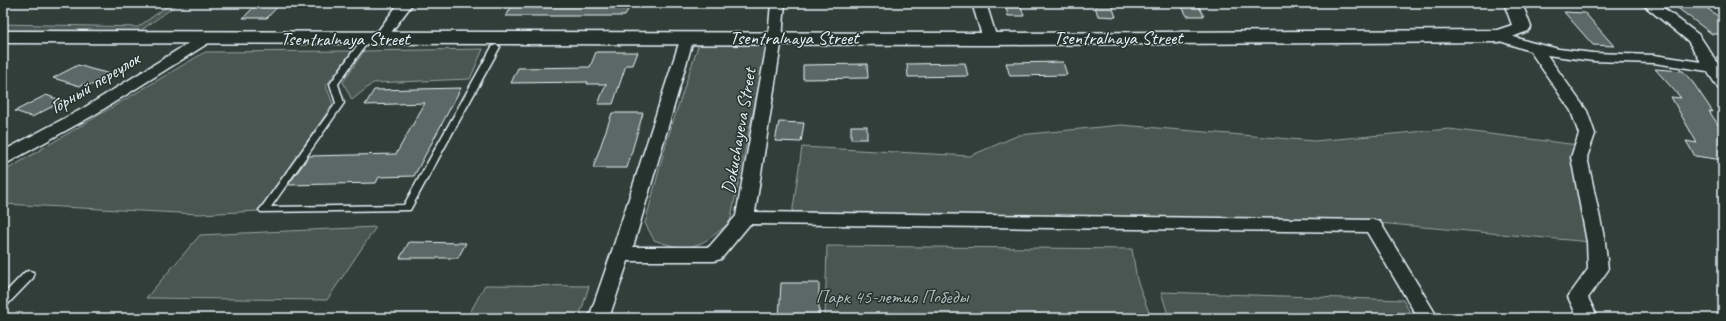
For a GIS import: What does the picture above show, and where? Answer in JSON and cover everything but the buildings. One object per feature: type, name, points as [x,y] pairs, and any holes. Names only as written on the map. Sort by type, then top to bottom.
[{"type":"street","points":[[372,39],[406,3]]},
{"type":"street","name":"Dokuchayeva Street","points":[[745,218],[776,38],[778,3]]},
{"type":"street","points":[[979,3],[990,39]]},
{"type":"street","name":"Tsentralnaya Street","points":[[3,37],[205,39],[687,37],[990,39],[1499,36],[1522,27],[1513,3]]},
{"type":"street","points":[[1648,3],[1694,38],[1714,68],[1723,85]]},
{"type":"street","points":[[1499,36],[1535,48],[1593,57],[1654,59],[1714,68]]},
{"type":"street","points":[[599,318],[621,254],[687,37]]},
{"type":"street","name":"Горный переулок","points":[[3,158],[88,112],[205,39]]},
{"type":"street","points":[[1535,48],[1579,111],[1587,134],[1580,157],[1596,242],[1598,270],[1578,297],[1588,318]]},
{"type":"street","points":[[621,254],[714,254],[745,218],[1373,226],[1428,318]]},
{"type":"lane","points":[[372,39],[334,84],[340,103],[264,210],[407,208],[496,47]]},
{"type":"lane","points":[[3,302],[29,274]]},
{"type":"green space","points":[[172,3],[179,3],[136,34],[3,32],[3,24],[138,27]]},
{"type":"green space","points":[[768,41],[730,222],[712,237],[703,242],[687,247],[667,244],[654,240],[645,223],[667,140],[699,43]]},
{"type":"green space","points":[[483,49],[470,79],[373,83],[352,100],[343,82],[364,51]]},
{"type":"green space","points":[[352,51],[326,86],[333,104],[258,211],[199,214],[3,204],[3,172],[205,52]]},
{"type":"green space","points":[[1121,125],[1314,141],[1449,129],[1578,145],[1591,242],[1367,222],[792,215],[802,147],[970,156],[1019,135]]},
{"type":"green space","points":[[376,227],[327,300],[146,298],[200,235]]},
{"type":"green space","name":"Парк 45-летия Победы","points":[[827,246],[1132,249],[1137,280],[1151,318],[825,318]]},
{"type":"green space","points":[[485,285],[589,286],[579,318],[467,318]]},
{"type":"green space","points":[[1161,292],[1403,300],[1413,318],[1169,318]]}]
